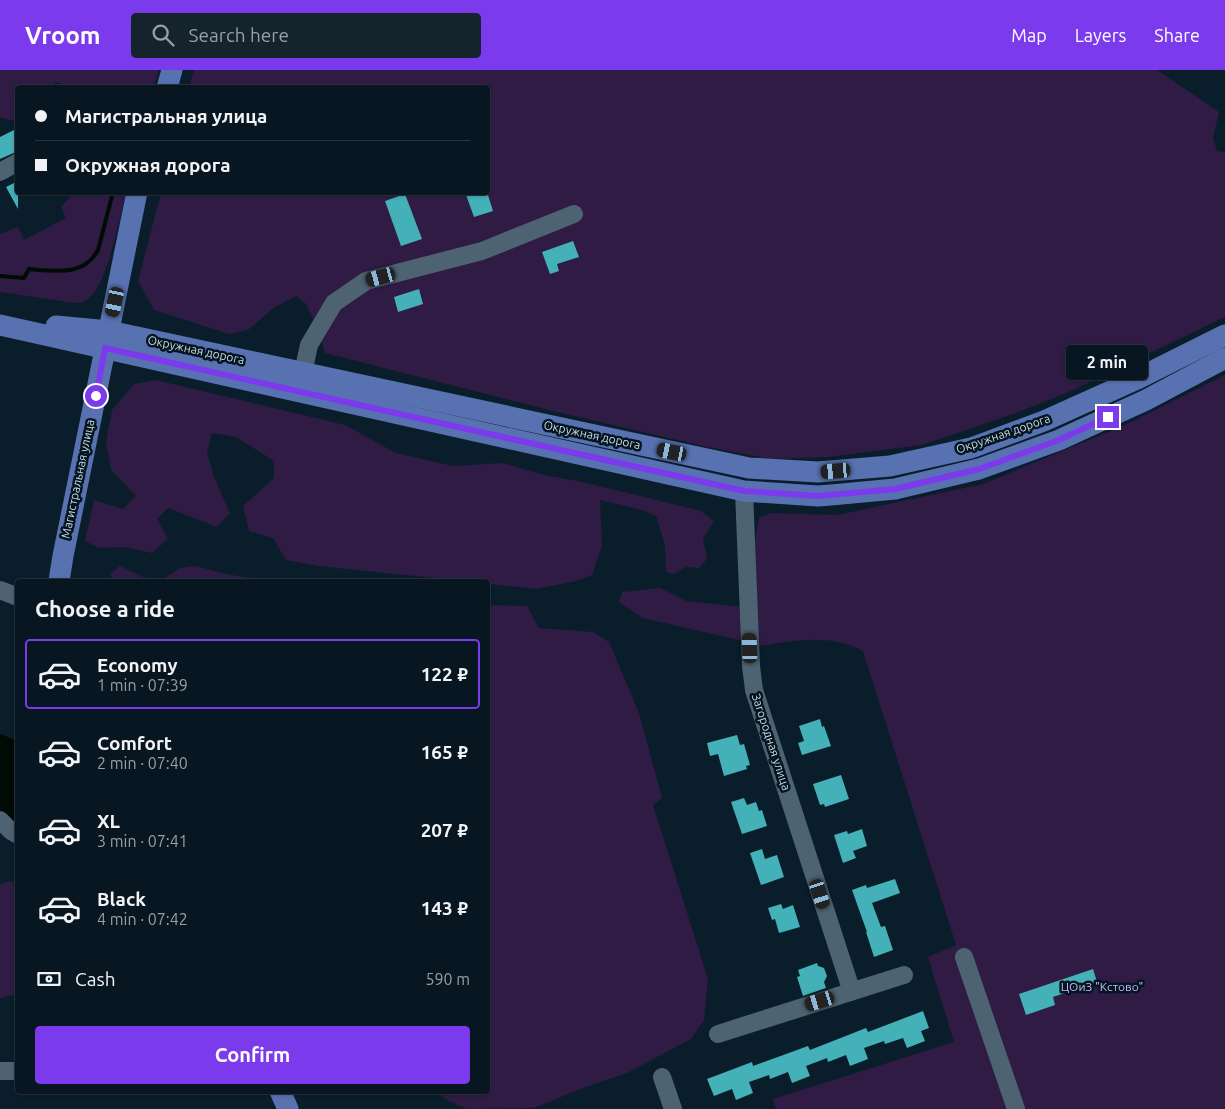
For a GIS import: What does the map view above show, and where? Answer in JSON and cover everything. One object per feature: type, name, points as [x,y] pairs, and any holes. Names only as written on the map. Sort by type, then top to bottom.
[{"type":"main road","points":[[167,85],[172,70]]},
{"type":"main road","name":"Магистральная улица","points":[[59,579],[136,195]]},
{"type":"main road","name":"Окружная дорога","points":[[0,323],[303,373],[749,468],[818,472],[890,466],[971,448],[1044,421],[1135,380],[1225,335]]},
{"type":"main road","name":"Окружная дорога","points":[[107,340],[744,491],[818,496],[895,489],[979,469],[1059,440],[1146,400],[1225,358]]},
{"type":"main road","points":[[281,1094],[288,1109]]},
{"type":"street","points":[[0,172],[15,164]]},
{"type":"street","points":[[303,373],[309,345],[334,303],[366,281],[482,251],[574,214]]},
{"type":"street","name":"Загородная улица","points":[[744,491],[751,672],[754,690],[850,987]]},
{"type":"street","points":[[0,590],[15,596]]},
{"type":"street","points":[[0,820],[15,833]]},
{"type":"street","points":[[964,957],[1016,1109]]},
{"type":"street","points":[[718,1034],[850,987],[904,975]]},
{"type":"street","points":[[0,1072],[15,1071]]},
{"type":"street","points":[[662,1077],[673,1109]]},
{"type":"green space","points":[[0,70],[159,70],[154,85],[67,85],[55,82],[54,85],[15,85],[15,121],[0,117]]},
{"type":"green space","points":[[194,70],[1157,70],[1219,112],[1213,138],[1217,151],[1225,152],[1225,317],[1071,391],[1016,413],[922,445],[828,457],[770,459],[703,446],[557,412],[325,353],[318,330],[306,304],[296,296],[275,307],[248,330],[229,334],[154,310],[138,281],[160,195],[490,195],[490,85],[190,85]]},
{"type":"green space","points":[[72,195],[126,195],[108,264],[96,289],[87,299],[77,303],[0,292],[0,234],[18,227],[24,240],[66,218],[61,207]]},
{"type":"green space","name":"ЦОиЗ \"Кстово\"","points":[[1225,375],[1225,1109],[776,1109],[773,1099],[954,1042],[928,957],[956,945],[863,651],[850,645],[824,640],[758,646],[755,541],[759,518],[771,513],[837,515],[983,484],[1125,425]]},
{"type":"green space","points":[[156,380],[345,425],[396,453],[453,466],[502,463],[544,475],[583,482],[701,511],[714,521],[703,539],[707,559],[699,568],[686,567],[674,574],[666,572],[665,546],[656,516],[642,510],[600,500],[602,545],[592,575],[576,581],[536,589],[490,584],[490,579],[444,579],[318,566],[286,560],[273,538],[249,531],[243,506],[274,478],[274,461],[236,437],[212,433],[207,453],[214,477],[230,513],[217,527],[168,508],[157,519],[168,539],[152,553],[125,547],[99,548],[85,541],[94,500],[123,509],[136,496],[111,470],[106,442],[112,410],[134,384]]},
{"type":"green space","points":[[120,566],[148,579],[112,579],[110,574]]},
{"type":"green space","points":[[195,566],[226,574],[260,579],[163,579],[180,568]]},
{"type":"green space","points":[[660,588],[686,601],[743,607],[743,641],[643,618],[619,602],[622,592]]},
{"type":"green space","points":[[490,605],[527,606],[539,628],[593,632],[609,642],[639,713],[662,798],[653,805],[708,979],[704,1020],[691,1039],[627,1073],[534,1108],[467,1109],[449,1101],[439,1094],[490,1094]]},
{"type":"green space","points":[[12,881],[15,887],[15,994],[0,998],[0,884]]},
{"type":"shaded area","points":[[0,734],[15,742],[15,825],[0,812]]},
{"type":"building","points":[[15,130],[15,152],[0,159],[0,137]]},
{"type":"building","points":[[15,182],[15,195],[18,195],[18,209],[6,187]]},
{"type":"building","points":[[405,195],[422,239],[401,246],[385,201]]},
{"type":"building","points":[[466,195],[488,195],[493,211],[474,217]]},
{"type":"building","points":[[573,241],[579,257],[557,264],[559,271],[550,274],[542,252]]},
{"type":"building","points":[[419,289],[423,304],[398,312],[394,297]]},
{"type":"building","points":[[820,719],[831,746],[802,755],[798,743],[804,741],[799,726]]},
{"type":"building","points":[[737,735],[740,745],[744,744],[750,765],[746,766],[747,769],[724,776],[718,754],[710,756],[707,743]]},
{"type":"building","points":[[841,775],[849,799],[825,807],[824,804],[820,805],[813,784]]},
{"type":"building","points":[[744,798],[747,805],[756,802],[759,811],[762,810],[767,826],[742,834],[731,802]]},
{"type":"building","points":[[862,829],[867,846],[853,851],[856,858],[843,863],[834,835],[847,831],[848,834]]},
{"type":"building","points":[[762,849],[765,859],[777,855],[784,877],[761,885],[750,853]]},
{"type":"building","points":[[895,879],[900,893],[872,903],[881,927],[885,926],[893,950],[874,957],[852,890],[866,885],[867,888]]},
{"type":"building","points":[[781,904],[783,909],[793,905],[800,927],[779,933],[775,919],[772,920],[768,908]]},
{"type":"building","points":[[817,963],[818,966],[824,968],[827,976],[824,982],[826,988],[803,996],[797,977],[800,976],[798,970]]},
{"type":"building","points":[[1093,969],[1097,982],[1053,997],[1055,1005],[1026,1015],[1019,994]]},
{"type":"building","points":[[923,1011],[929,1028],[921,1031],[925,1041],[907,1048],[903,1038],[885,1044],[884,1041],[864,1048],[868,1059],[850,1066],[846,1055],[828,1062],[827,1058],[806,1066],[810,1076],[792,1083],[788,1072],[770,1079],[769,1075],[749,1082],[753,1093],[736,1100],[732,1089],[714,1096],[707,1079],[752,1062],[753,1066],[808,1046],[810,1050],[866,1028],[868,1032]]},
{"type":"waterway","points":[[0,276],[24,278],[29,269],[58,271],[85,265],[98,250],[112,195]]},
{"type":"route","points":[[96,396],[105,348],[744,491],[818,496],[895,489],[979,469],[1059,440],[1108,417]]}]
